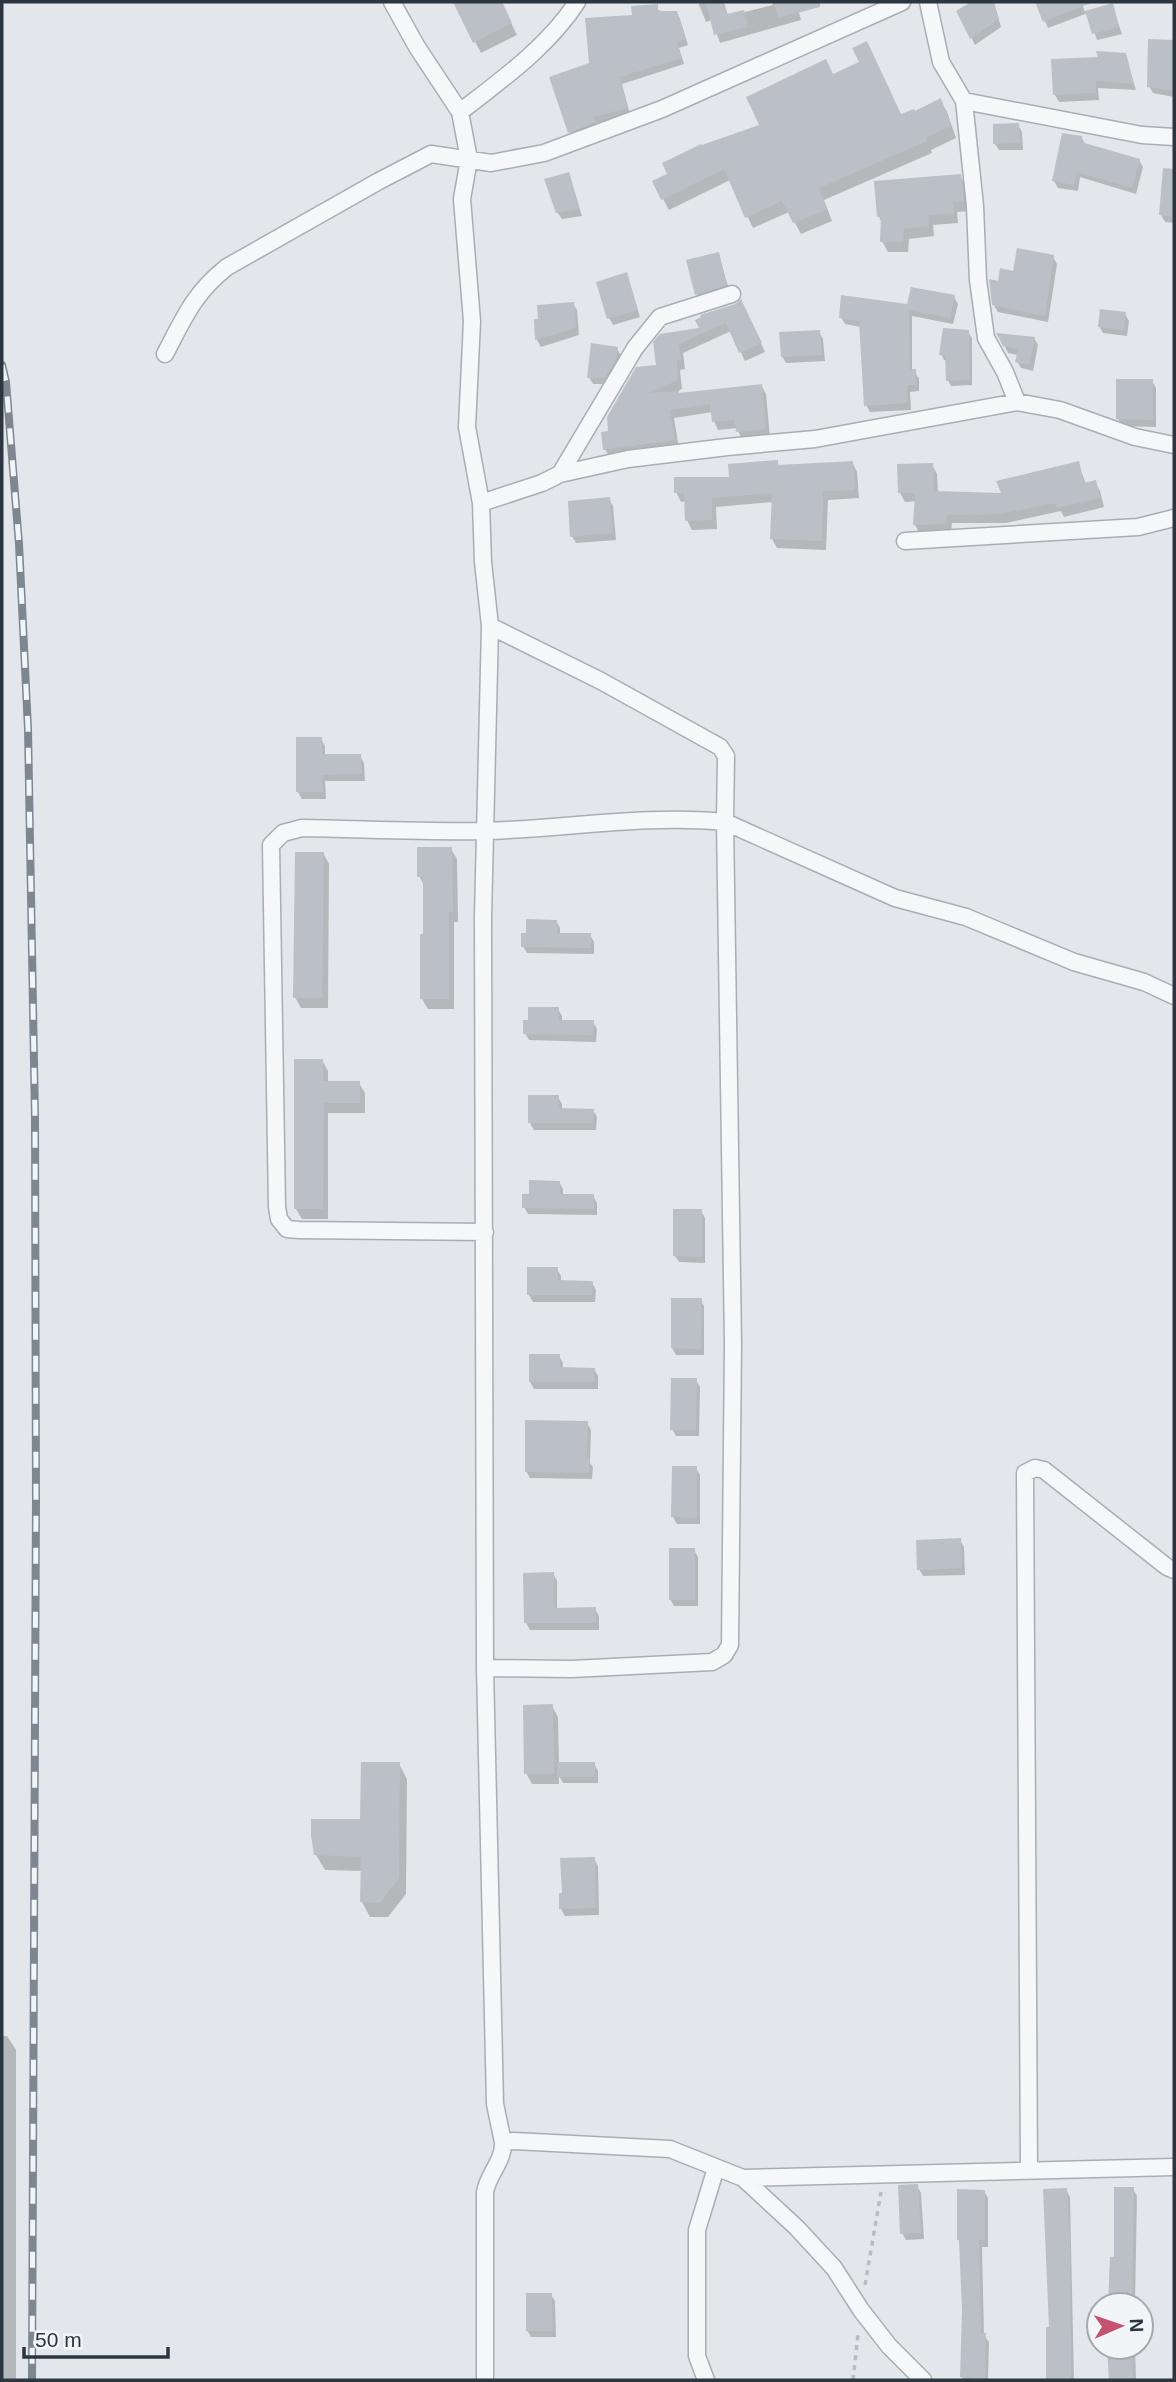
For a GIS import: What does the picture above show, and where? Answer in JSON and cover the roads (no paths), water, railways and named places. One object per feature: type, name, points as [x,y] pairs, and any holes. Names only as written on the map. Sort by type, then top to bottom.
[{"type":"street","points":[[392,2],[417,47],[460,113],[469,159],[462,199],[472,321],[467,427],[481,503],[483,562],[490,626],[483,917],[485,1668],[495,2104],[503,2151],[490,2174],[485,2192],[485,2380]]},
{"type":"street","points":[[460,113],[522,63],[577,2]]},
{"type":"street","points":[[165,354],[191,304],[206,284],[227,267],[379,180],[431,154],[491,163],[544,153],[662,109],[902,2]]},
{"type":"street","points":[[928,2],[941,62],[964,101],[975,206],[978,279],[986,338],[1005,372],[1017,402]]},
{"type":"street","points":[[964,101],[1142,135],[1174,137]]},
{"type":"street","points":[[560,474],[635,348],[660,317],[732,294]]},
{"type":"street","points":[[481,503],[542,483],[560,474],[628,459],[815,439],[1017,402],[1060,410],[1135,437],[1174,445]]},
{"type":"street","points":[[905,541],[1138,527],[1174,518]]},
{"type":"street","points":[[485,1668],[572,1669],[712,1662],[723,1656],[730,1645],[733,1344],[726,756],[720,747],[601,681],[490,626]]},
{"type":"street","points":[[485,1232],[299,1230],[287,1229],[279,1219],[276,1207],[271,845],[283,833],[302,828],[485,831],[569,824],[677,820],[725,822],[895,898],[966,917],[1074,962],[1144,982],[1174,996]]},
{"type":"street","points":[[1029,2170],[1025,1473],[1035,1468],[1044,1470],[1174,1570]]},
{"type":"street","points":[[503,2143],[514,2141],[670,2150],[743,2178],[1174,2167]]},
{"type":"street","points":[[706,2380],[697,2356],[697,2230],[716,2168]]},
{"type":"street","points":[[743,2178],[796,2227],[834,2268],[861,2310],[889,2346],[923,2380]]},
{"type":"railway","points":[[2,365],[6,382],[19,544],[28,729],[35,1118],[32,2380]]}]
